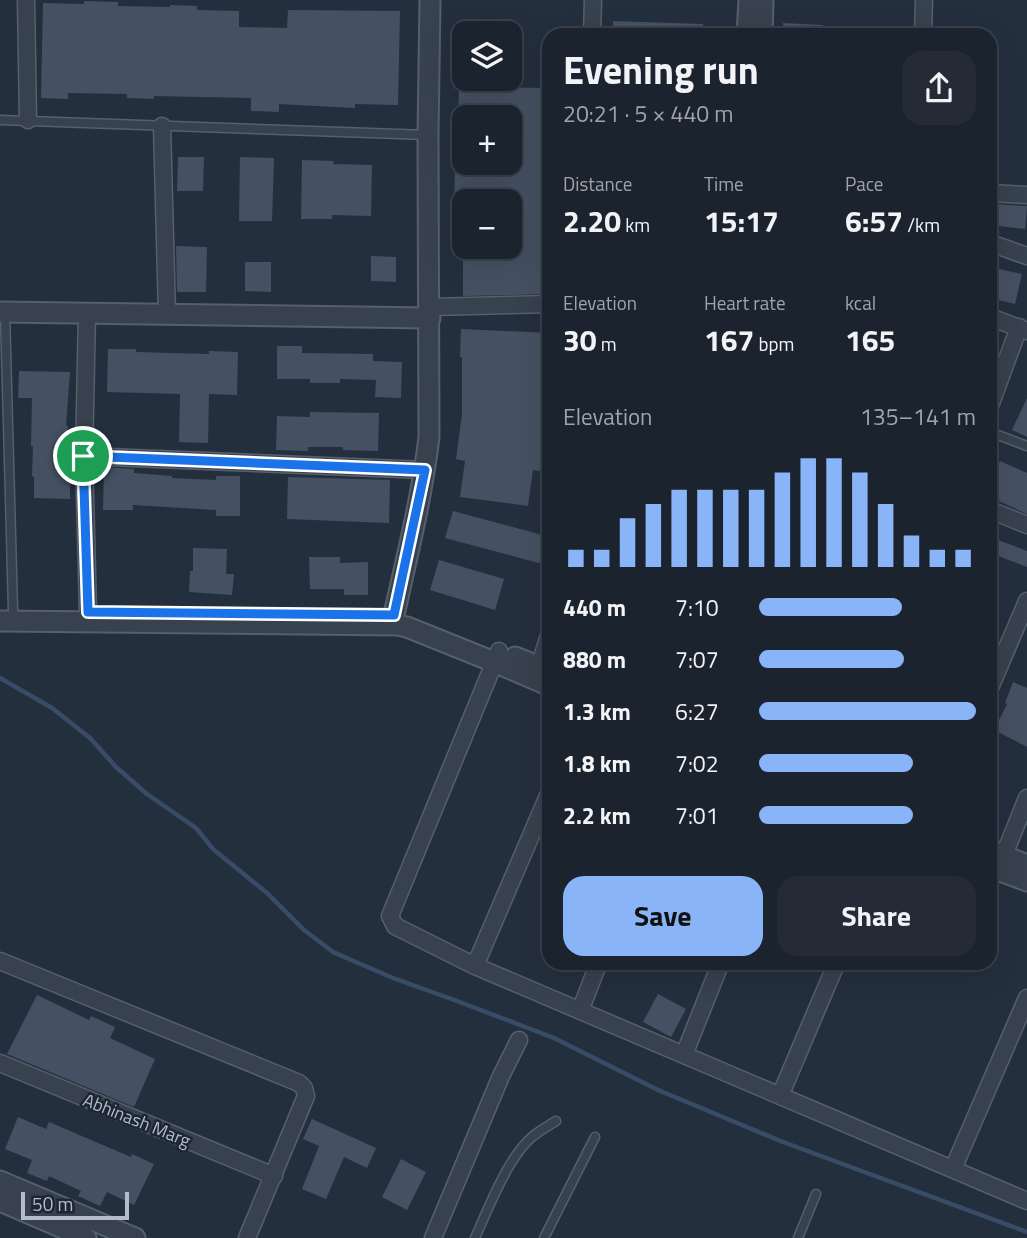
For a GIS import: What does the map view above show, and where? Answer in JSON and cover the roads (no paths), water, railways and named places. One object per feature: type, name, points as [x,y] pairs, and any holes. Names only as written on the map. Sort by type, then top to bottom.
[{"type":"street","points":[[26,0],[28,120]]},
{"type":"street","points":[[394,615],[425,470],[429,437],[430,0]]},
{"type":"street","points":[[592,28],[593,0]]},
{"type":"street","points":[[747,28],[749,0]]},
{"type":"street","points":[[762,28],[763,0]]},
{"type":"street","points":[[923,28],[925,0]]},
{"type":"street","points":[[162,126],[167,315]]},
{"type":"street","points":[[997,193],[1027,195]]},
{"type":"street","points":[[997,245],[1027,256]]},
{"type":"street","points":[[2,312],[167,315],[430,313],[542,305]]},
{"type":"street","points":[[87,313],[83,456],[88,612]]},
{"type":"street","points":[[997,320],[1023,329],[997,390]]},
{"type":"street","points":[[83,456],[425,470]]},
{"type":"street","points":[[997,513],[1027,525]]},
{"type":"street","points":[[997,672],[1027,601]]},
{"type":"street","points":[[4,613],[394,615],[419,621],[496,656],[542,682]]},
{"type":"street","points":[[4,613],[386,624],[407,627],[542,668]]},
{"type":"street","points":[[496,656],[390,916],[391,922],[475,966],[1027,1201]]},
{"type":"street","points":[[997,853],[1027,798]]},
{"type":"street","points":[[475,966],[542,810]]},
{"type":"street","points":[[997,858],[1027,865]]},
{"type":"street","points":[[997,858],[1027,881]]},
{"type":"street","points":[[0,961],[299,1083],[304,1088],[306,1096],[247,1238]]},
{"type":"street","points":[[580,1010],[596,970]]},
{"type":"street","points":[[684,1055],[718,970]]},
{"type":"street","points":[[780,1096],[834,970]]},
{"type":"street","points":[[953,1169],[1027,998]]},
{"type":"street","points":[[433,1238],[500,1076],[519,1040]]},
{"type":"street","name":"Abhinash Marg","points":[[0,1063],[274,1176]]},
{"type":"street","points":[[0,1181],[135,1238]]},
{"type":"street","points":[[0,1201],[86,1238]]},
{"type":"lane","points":[[0,120],[428,135]]},
{"type":"lane","points":[[2,312],[4,613]]},
{"type":"lane","points":[[997,435],[1027,446]]},
{"type":"lane","points":[[475,1238],[493,1196],[522,1147],[556,1121]]},
{"type":"lane","points":[[544,1238],[595,1137]]},
{"type":"lane","points":[[798,1238],[816,1194]]},
{"type":"waterway","points":[[0,678],[52,708],[90,738],[116,767],[147,794],[196,828],[213,849],[267,893],[304,930],[333,952],[393,978],[554,1038],[658,1090],[783,1142],[1027,1232]]}]
